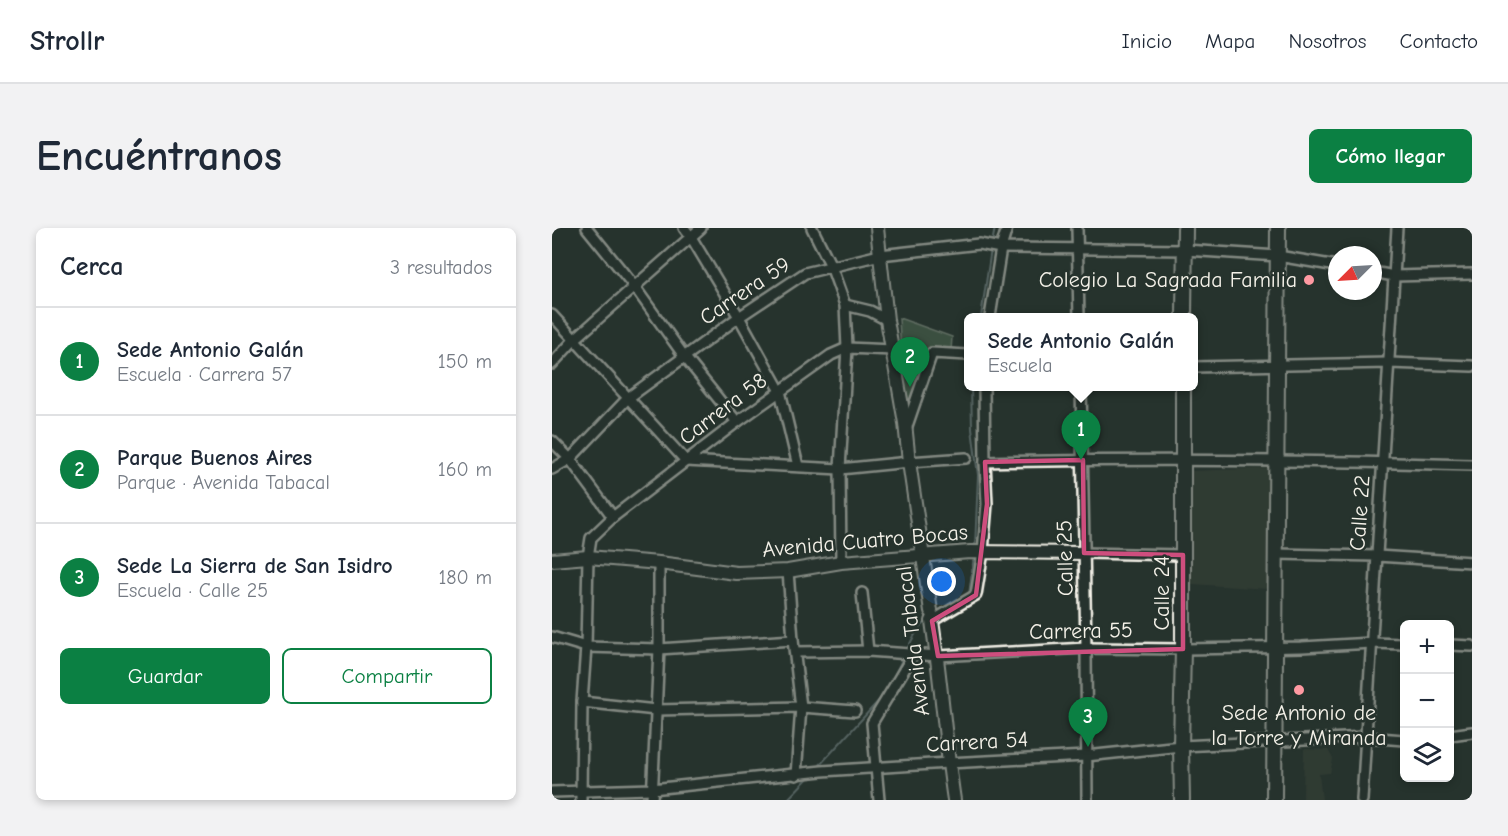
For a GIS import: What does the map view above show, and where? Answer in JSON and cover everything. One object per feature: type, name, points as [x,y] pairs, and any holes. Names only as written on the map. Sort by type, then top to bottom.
[{"type":"main road","points":[[1184,313],[1185,228]]},
{"type":"main road","points":[[1274,800],[1278,228]]},
{"type":"main road","name":"Calle 24","points":[[1182,800],[1183,391]]},
{"type":"street","points":[[587,228],[634,286],[684,357],[737,422]]},
{"type":"street","points":[[684,228],[739,316],[780,391],[798,466]]},
{"type":"street","points":[[552,364],[575,339],[701,228]]},
{"type":"street","points":[[812,228],[831,266],[845,305],[847,348],[840,469],[840,562]]},
{"type":"street","name":"Avenida Tabacal","points":[[877,228],[887,320],[906,432],[938,656],[948,763],[954,800]]},
{"type":"street","points":[[991,313],[1000,248],[1006,228]]},
{"type":"street","points":[[1077,228],[1079,313]]},
{"type":"street","name":"Calle 22","points":[[1362,800],[1397,228]]},
{"type":"street","name":"Carrera 59","points":[[552,469],[570,459],[627,398],[739,316],[805,273],[831,266],[880,255],[979,244],[1000,248],[1185,250],[1278,256],[1328,264]]},
{"type":"street","points":[[1382,274],[1394,276],[1472,274]]},
{"type":"street","points":[[845,305],[870,311],[887,320]]},
{"type":"street","points":[[552,315],[687,461],[840,469],[966,458]]},
{"type":"street","points":[[847,348],[893,350]]},
{"type":"street","name":"Carrera 58","points":[[588,557],[591,538],[613,517],[737,422],[831,355],[847,348]]},
{"type":"street","points":[[906,432],[932,353],[964,355]]},
{"type":"street","points":[[1198,367],[1389,363],[1472,366]]},
{"type":"street","points":[[932,617],[976,595],[987,504],[984,391]]},
{"type":"street","name":"Calle 25","points":[[1081,391],[1087,800]]},
{"type":"street","points":[[552,441],[570,459],[613,517]]},
{"type":"street","points":[[985,462],[1184,460],[1472,465]]},
{"type":"street","name":"Avenida Cuatro Bocas","points":[[552,560],[588,557],[736,573],[788,571],[840,562],[980,552],[1183,555]]},
{"type":"street","points":[[1276,554],[1377,556],[1472,562]]},
{"type":"street","points":[[581,796],[588,557]]},
{"type":"street","points":[[652,800],[659,649],[659,563]]},
{"type":"street","points":[[788,571],[801,707],[796,775]]},
{"type":"street","points":[[862,593],[868,651]]},
{"type":"street","points":[[552,638],[586,647],[659,649],[793,640]]},
{"type":"street","name":"Carrera 55","points":[[795,652],[868,651],[938,656],[1086,648],[1183,649],[1400,644]]},
{"type":"street","points":[[1454,645],[1472,646]]},
{"type":"street","points":[[879,800],[872,723],[913,655]]},
{"type":"street","points":[[582,702],[656,710],[801,707],[855,711]]},
{"type":"street","points":[[1454,734],[1472,732]]},
{"type":"street","name":"Carrera 54","points":[[552,792],[581,796],[822,771],[1086,756],[1181,746],[1366,737],[1400,740]]},
{"type":"highlighted area","points":[[1083,460],[1084,553],[1183,555],[1183,649],[938,656],[932,621],[976,595],[987,504],[985,462]]},
{"type":"shaded area","points":[[1270,468],[1268,589],[1192,584],[1190,471]]},
{"type":"shaded area","points":[[1304,749],[1328,750],[1333,759],[1330,773],[1319,774],[1322,800],[1303,800]]},
{"type":"green space","points":[[899,318],[952,337],[951,351],[930,351],[905,423]]},
{"type":"waterway","points":[[992,243],[995,228]]},
{"type":"waterway","points":[[982,313],[991,249]]},
{"type":"waterway","points":[[971,391],[972,429],[978,475],[975,548]]},
{"type":"waterway","points":[[969,595],[974,556]]},
{"type":"waterway","points":[[906,651],[919,627],[929,620]]},
{"type":"waterway","points":[[886,691],[904,656]]},
{"type":"waterway","points":[[818,767],[883,696]]},
{"type":"waterway","points":[[787,800],[810,776]]},
{"type":"place","name":"Colegio La Sagrada Familia","points":[[1309,280]]},
{"type":"place","name":"Parque Buenos Aires","points":[[910,387]]},
{"type":"place","name":"Sede Antonio Galán","points":[[1081,460]]},
{"type":"place","name":"Sede Antonio de la Torre y Miranda","points":[[1299,690]]},
{"type":"place","name":"Sede La Sierra de San Isidro","points":[[1088,747]]}]
